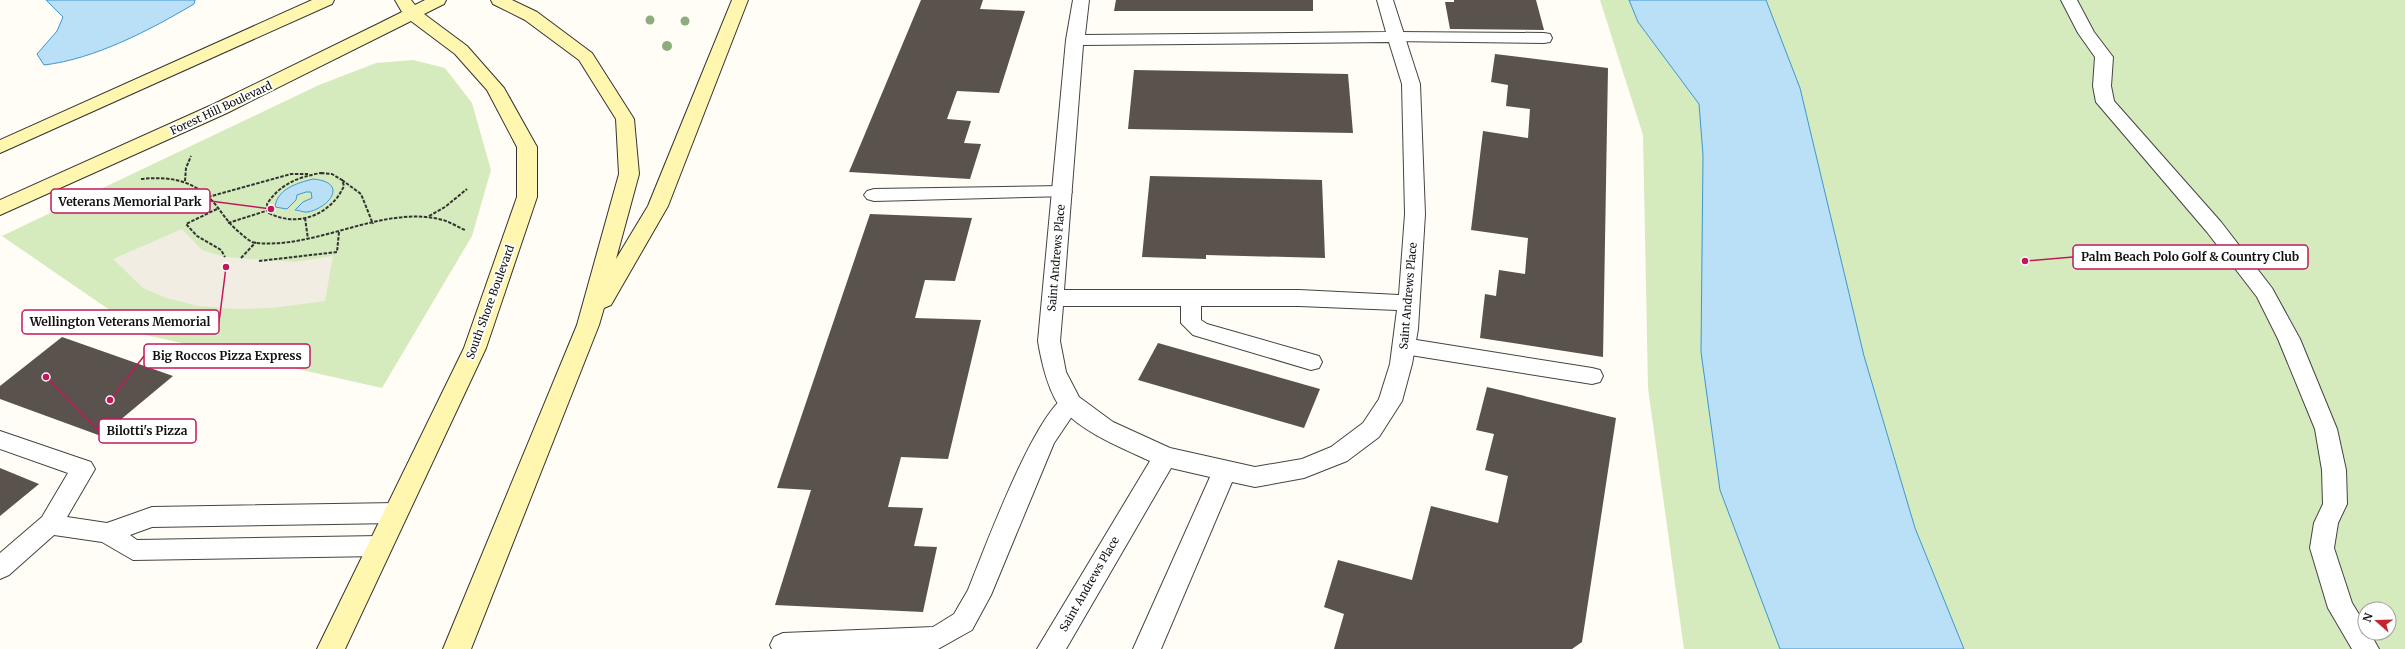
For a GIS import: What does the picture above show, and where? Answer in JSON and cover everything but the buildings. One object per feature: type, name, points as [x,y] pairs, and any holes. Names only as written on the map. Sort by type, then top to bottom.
[{"type":"street","points":[[0,147],[216,51],[326,0]]},
{"type":"street","name":"Forest Hill Boulevard","points":[[0,208],[85,172],[273,84],[408,7],[438,0]]},
{"type":"street","points":[[457,649],[588,325],[629,174],[625,119],[586,57],[531,16],[499,0]]},
{"type":"street","points":[[588,325],[658,206],[740,0]]},
{"type":"street","name":"Saint Andrews Place","points":[[1081,0],[1075,40],[1049,341],[1056,372],[1070,403],[1105,429],[1165,457],[1255,477],[1304,468],[1339,454],[1371,430],[1390,401],[1404,346],[1415,214],[1411,84],[1385,0]]},
{"type":"street","name":"South Shore Boulevard","points":[[331,649],[475,348],[527,197],[527,147],[495,88],[461,50],[408,7]]},
{"type":"street","points":[[1075,40],[1397,37]]},
{"type":"street","points":[[1052,298],[1299,298],[1408,303]]},
{"type":"street","name":"Saint Andrews Place","points":[[1051,649],[1165,457]]},
{"type":"street","points":[[1148,649],[1225,470]]},
{"type":"lane","points":[[2069,0],[2086,33],[2104,57],[2102,86],[2105,102],[2214,227],[2265,293],[2289,339],[2326,429],[2334,470],[2335,504],[2326,523],[2322,548],[2330,581],[2341,608],[2366,649]]},
{"type":"lane","points":[[1397,37],[1544,38]]},
{"type":"lane","points":[[874,195],[1062,192]]},
{"type":"lane","points":[[1191,298],[1191,323],[1200,330],[1311,362]]},
{"type":"lane","points":[[1404,346],[1592,376]]},
{"type":"lane","points":[[784,645],[937,638],[962,622],[978,595],[1044,439],[1070,403]]},
{"type":"lane","points":[[0,440],[83,469],[50,524],[0,568]]},
{"type":"lane","points":[[107,533],[152,517],[396,513]]},
{"type":"lane","points":[[50,524],[107,533],[133,550],[380,546]]},
{"type":"path","points":[[185,181],[186,168],[193,151]]},
{"type":"path","points":[[321,173],[308,175],[286,183],[271,196],[267,204],[270,213],[282,219],[305,218],[316,214],[336,201],[344,186],[342,180]]},
{"type":"path","points":[[208,197],[291,174],[332,174],[361,194],[372,224]]},
{"type":"path","points":[[134,180],[165,176],[185,181],[208,197],[228,223],[252,242],[291,243],[372,224],[429,216],[445,207],[467,189]]},
{"type":"path","points":[[217,209],[186,224],[197,236],[221,250],[225,257]]},
{"type":"path","points":[[228,223],[269,210]]},
{"type":"path","points":[[429,216],[452,222],[465,230]]},
{"type":"path","points":[[305,218],[308,239]]},
{"type":"path","points":[[259,260],[337,252],[339,232]]},
{"type":"path","points":[[241,258],[256,242]]},
{"type":"green space","points":[[1600,0],[2405,0],[2405,649],[1684,649],[1648,388],[1643,135]]},
{"type":"green space","points":[[413,60],[445,68],[472,103],[491,170],[472,236],[382,388],[146,335],[2,236],[319,85],[376,63]]},
{"type":"shaded area","points":[[182,229],[202,250],[225,257],[294,262],[333,256],[325,301],[272,308],[235,309],[198,306],[166,298],[143,288],[113,259]]},
{"type":"water","points":[[46,0],[195,0],[194,4],[177,14],[122,42],[83,57],[44,65],[37,54],[57,31],[63,17]]},
{"type":"water","points":[[1629,0],[1766,0],[1800,88],[1864,356],[1915,528],[1964,649],[1780,649],[1720,490],[1701,352],[1703,155],[1699,104],[1638,22]]},
{"type":"water","points":[[313,179],[324,181],[333,189],[329,200],[323,205],[308,212],[295,210],[303,202],[312,198],[311,192],[306,192],[297,195],[296,200],[287,209],[275,207],[284,191],[294,185]]},
{"type":"place","name":"Veterans Memorial Park","points":[[271,209]]},
{"type":"place","name":"Palm Beach Polo Golf & Country Club","points":[[2025,261]]},
{"type":"place","name":"Wellington Veterans Memorial","points":[[226,267]]},
{"type":"place","name":"Bilotti's Pizza","points":[[46,377]]},
{"type":"place","name":"Big Roccos Pizza Express","points":[[110,400]]}]
